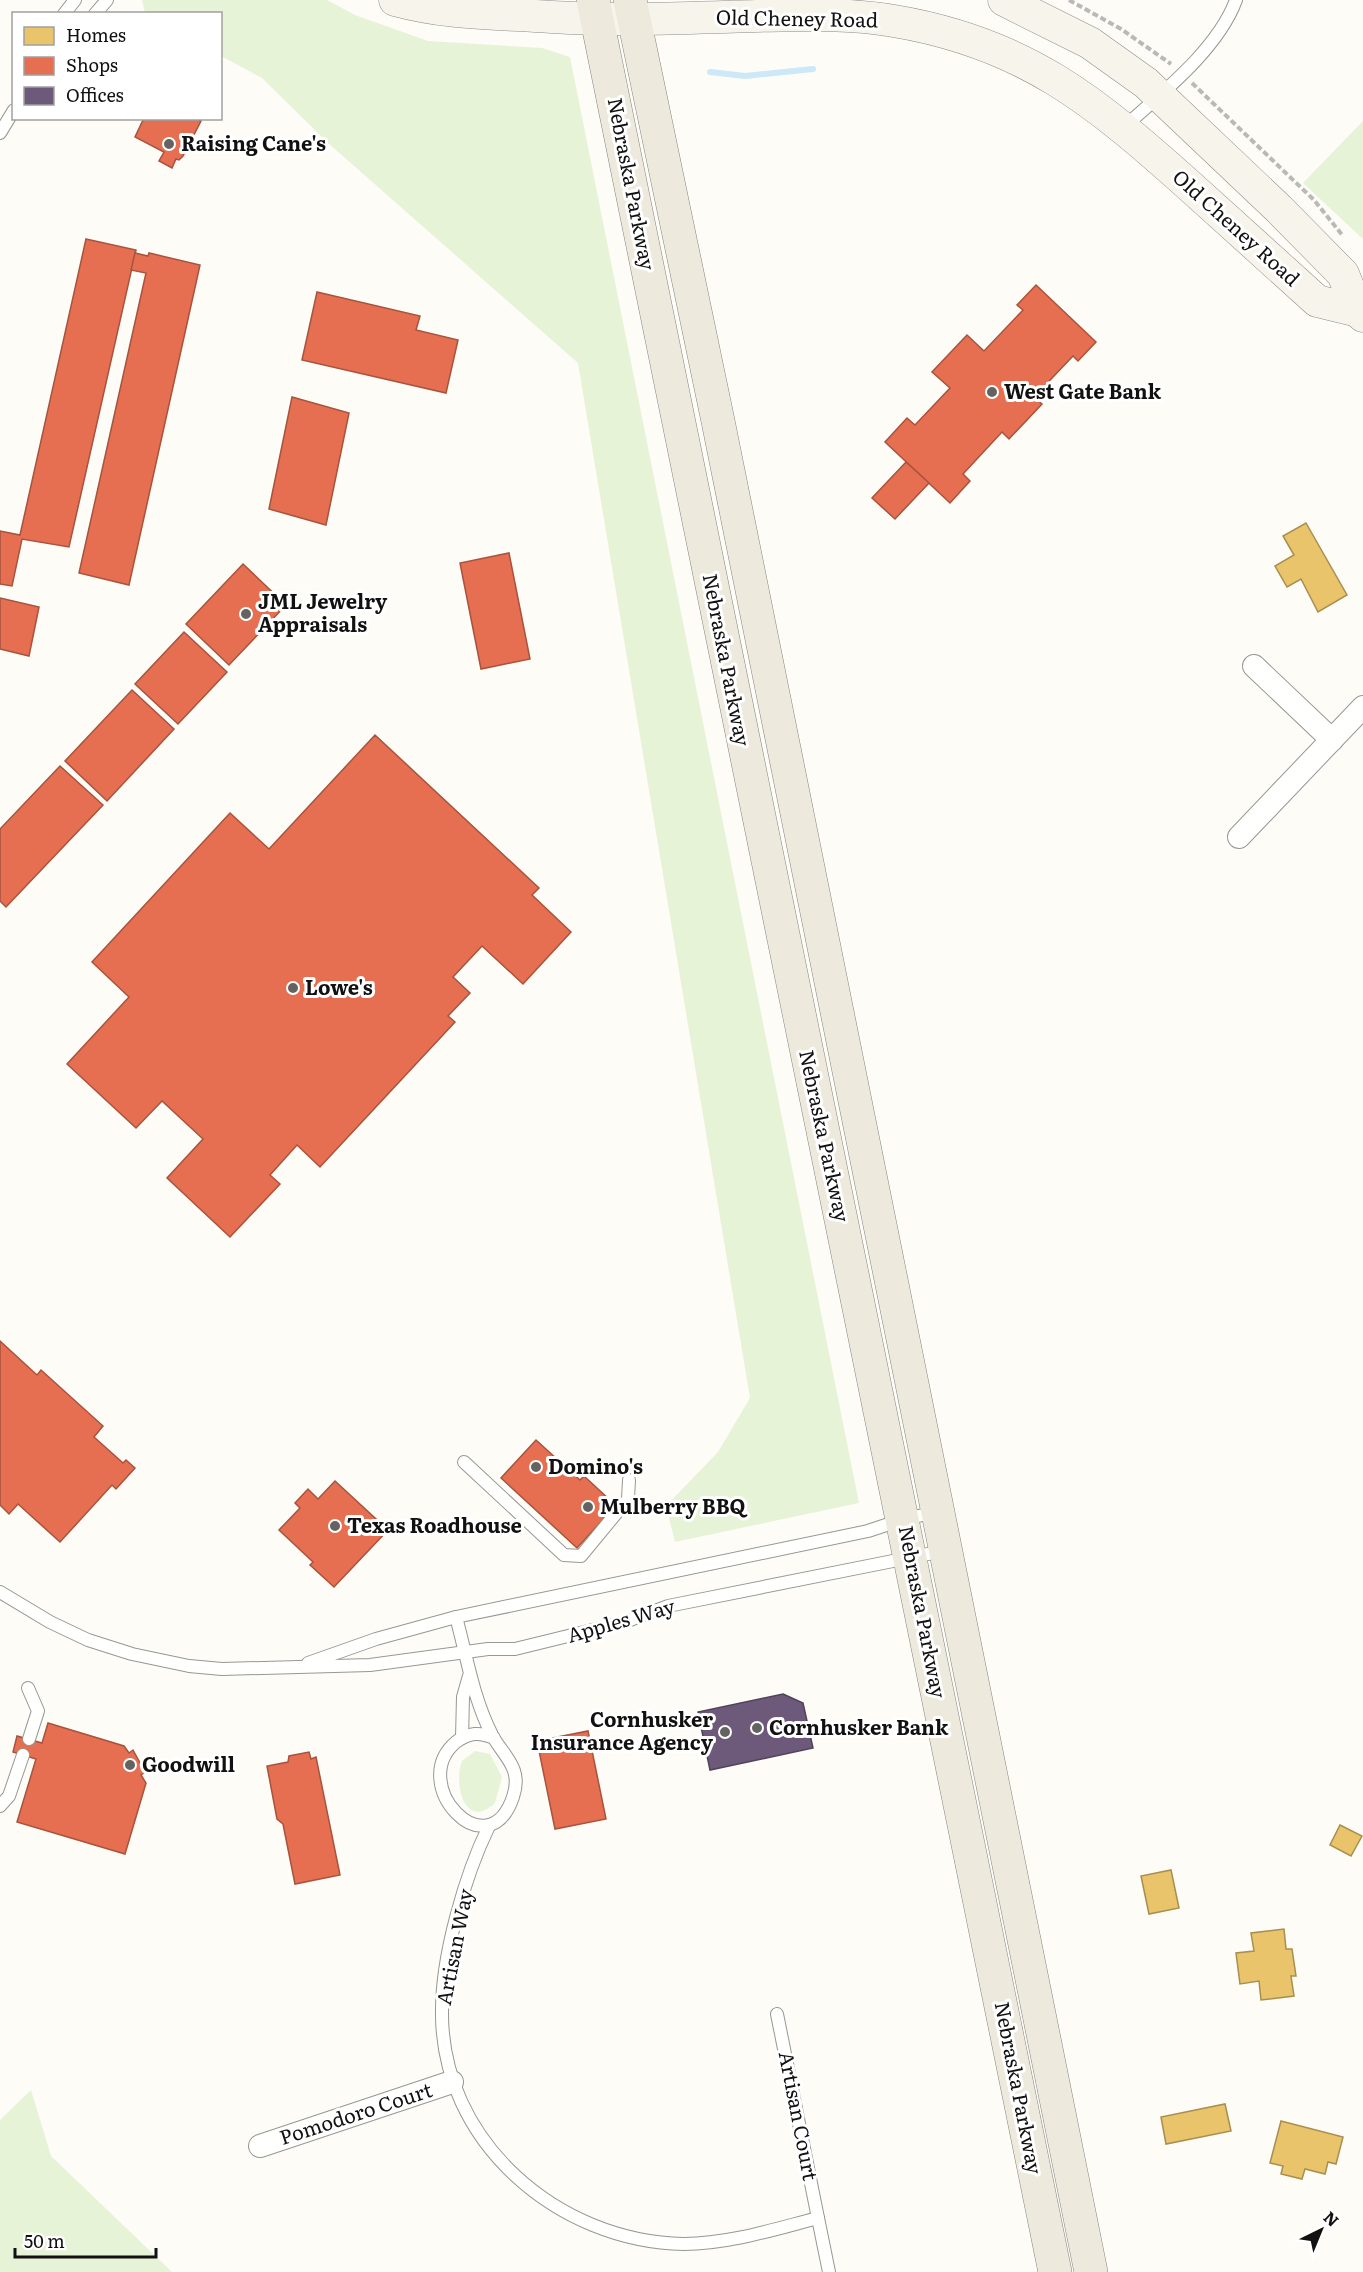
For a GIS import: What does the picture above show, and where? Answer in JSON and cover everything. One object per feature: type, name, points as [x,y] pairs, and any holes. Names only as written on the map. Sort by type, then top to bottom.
[{"type":"main road","name":"Old Cheney Road","points":[[395,0],[451,12],[495,16],[595,9],[632,9],[830,15],[882,19],[934,29],[994,48],[1030,64],[1086,98],[1124,127],[1317,301],[1360,313]]},
{"type":"main road","name":"Old Cheney Road","points":[[1004,0],[1090,43],[1160,95],[1343,274],[1360,313]]},
{"type":"main road","name":"Nebraska Parkway","points":[[595,9],[904,1519],[1055,2272]]},
{"type":"main road","name":"Nebraska Parkway","points":[[632,9],[718,421],[1091,2272]]},
{"type":"street","points":[[1254,666],[1332,740]]},
{"type":"street","points":[[1239,837],[1363,707]]},
{"type":"street","name":"Pomodoro Court","points":[[260,2146],[452,2082]]},
{"type":"lane","points":[[66,12],[75,0]]},
{"type":"lane","points":[[97,12],[107,0]]},
{"type":"lane","points":[[1124,127],[1160,95],[1218,32],[1236,0]]},
{"type":"lane","points":[[0,133],[12,113]]},
{"type":"lane","points":[[464,1462],[564,1555],[581,1556],[628,1498],[629,1480]]},
{"type":"lane","name":"Apples Way","points":[[295,1667],[376,1639],[456,1617],[868,1531],[904,1519],[937,1512]]},
{"type":"lane","name":"Apples Way","points":[[0,1592],[51,1622],[88,1640],[132,1654],[189,1666],[370,1665],[466,1652],[515,1649],[625,1622],[668,1606],[944,1550]]},
{"type":"lane","points":[[456,1617],[466,1652],[469,1676],[494,1738],[510,1759],[515,1783],[509,1808],[502,1819],[489,1826],[480,1826],[462,1819],[448,1805],[443,1795],[441,1781],[444,1761],[454,1744],[462,1738],[473,1733],[494,1738]]},
{"type":"lane","points":[[462,1738],[463,1697],[469,1676]]},
{"type":"lane","points":[[28,1688],[38,1711],[29,1739]]},
{"type":"lane","points":[[0,1806],[9,1796],[23,1755]]},
{"type":"lane","name":"Artisan Way","points":[[489,1826],[476,1853],[467,1881],[444,1981],[441,2010],[452,2082],[476,2128],[514,2176],[559,2210],[605,2231],[633,2238],[687,2244],[733,2238],[818,2218]]},
{"type":"lane","name":"Artisan Court","points":[[777,2014],[818,2218]]},
{"type":"lane","points":[[818,2218],[829,2272]]},
{"type":"green space","points":[[142,0],[327,0],[355,15],[428,41],[542,48],[570,57],[859,1503],[675,1542],[666,1506],[718,1452],[750,1398],[578,363],[328,143],[262,78],[222,57],[222,12],[145,12]]},
{"type":"green space","points":[[1363,121],[1363,239],[1303,183]]},
{"type":"green space","points":[[475,1751],[490,1754],[502,1777],[495,1803],[485,1810],[476,1812],[464,1802],[459,1782],[462,1761]]},
{"type":"green space","points":[[31,2090],[51,2156],[172,2272],[0,2272],[0,2120]]},
{"type":"building: Homes","points":[[1306,523],[1347,595],[1318,612],[1301,579],[1287,587],[1275,566],[1294,555],[1283,536]]},
{"type":"building: Homes","points":[[1340,1825],[1362,1836],[1351,1856],[1330,1845]]},
{"type":"building: Homes","points":[[1171,1870],[1179,1908],[1149,1914],[1141,1876]]},
{"type":"building: Homes","points":[[1284,1929],[1286,1949],[1292,1949],[1296,1976],[1291,1976],[1294,1996],[1261,2000],[1259,1981],[1240,1984],[1236,1953],[1254,1951],[1251,1933]]},
{"type":"building: Homes","points":[[1225,2104],[1231,2131],[1166,2144],[1161,2117]]},
{"type":"building: Homes","points":[[1281,2121],[1343,2137],[1336,2164],[1328,2162],[1325,2174],[1305,2169],[1302,2179],[1281,2174],[1283,2166],[1270,2163]]},
{"type":"building: Shops","name":"Raising Cane's","points":[[143,120],[201,121],[183,156],[179,160],[176,159],[172,168],[159,161],[164,152],[135,137]]},
{"type":"building: Shops","points":[[86,239],[136,250],[69,547],[22,539],[12,586],[0,584],[0,531],[20,535]]},
{"type":"building: Shops","points":[[135,253],[148,256],[149,253],[200,265],[129,585],[79,573],[146,273],[131,270]]},
{"type":"building: Shops","name":"West Gate Bank","points":[[1036,285],[1096,342],[1078,361],[1073,356],[1034,397],[1042,404],[1009,439],[1002,432],[963,474],[970,481],[950,503],[885,442],[907,418],[915,425],[950,388],[932,372],[967,335],[984,351],[1023,310],[1017,305]]},
{"type":"building: Shops","points":[[317,292],[420,316],[416,330],[458,340],[446,393],[302,360]]},
{"type":"building: Shops","points":[[292,397],[349,413],[326,525],[269,509]]},
{"type":"building: Shops","points":[[906,462],[929,483],[895,519],[872,498]]},
{"type":"building: Shops","points":[[509,553],[530,659],[481,669],[460,563]]},
{"type":"building: Shops","points":[[243,564],[286,605],[229,665],[186,624]]},
{"type":"building: Shops","points":[[0,598],[39,607],[29,656],[0,649]]},
{"type":"building: Shops","points":[[184,632],[227,672],[178,724],[135,684]]},
{"type":"building: Shops","points":[[132,690],[174,729],[107,801],[65,761]]},
{"type":"building: Shops","name":"Lowe's","points":[[375,735],[539,888],[532,895],[571,932],[523,984],[482,946],[453,977],[470,993],[448,1016],[455,1022],[320,1167],[297,1145],[270,1175],[280,1184],[230,1237],[167,1178],[203,1139],[162,1101],[136,1128],[67,1064],[129,997],[92,962],[230,813],[269,849]]},
{"type":"building: Shops","points":[[60,766],[103,805],[6,907],[0,901],[0,829]]},
{"type":"building: Shops","points":[[0,1341],[37,1375],[41,1370],[103,1426],[94,1437],[123,1463],[126,1460],[135,1468],[116,1489],[112,1485],[60,1542],[18,1504],[9,1514],[0,1505]]},
{"type":"building: Shops","points":[[536,1440],[580,1480],[584,1476],[612,1502],[607,1507],[611,1511],[577,1548],[501,1478]]},
{"type":"building: Shops","points":[[335,1481],[388,1530],[334,1587],[310,1565],[313,1562],[279,1530],[300,1508],[295,1503],[308,1489],[318,1499]]},
{"type":"building: Shops","points":[[48,1723],[124,1746],[129,1753],[133,1750],[145,1772],[141,1775],[146,1783],[125,1854],[17,1822],[36,1759],[13,1752],[17,1736],[42,1743]]},
{"type":"building: Shops","points":[[588,1731],[606,1819],[555,1829],[537,1741]]},
{"type":"building: Shops","points":[[309,1752],[311,1759],[316,1757],[340,1875],[295,1884],[283,1824],[277,1819],[267,1766],[288,1762],[289,1756]]},
{"type":"building: Offices","points":[[783,1694],[803,1703],[813,1748],[710,1770],[698,1712]]},
{"type":"waterway","points":[[710,72],[745,76],[813,69]]},
{"type":"place","name":"Raising Cane's","points":[[169,144]]},
{"type":"place","name":"West Gate Bank","points":[[992,392]]},
{"type":"place","name":"JML Jewelry Appraisals","points":[[246,614]]},
{"type":"place","name":"Lowe's","points":[[293,988]]},
{"type":"place","name":"Domino's","points":[[536,1467]]},
{"type":"place","name":"Mulberry BBQ","points":[[588,1507]]},
{"type":"place","name":"Texas Roadhouse","points":[[335,1526]]},
{"type":"place","name":"Cornhusker Bank","points":[[757,1728]]},
{"type":"place","name":"Cornhusker Insurance Agency","points":[[725,1732]]},
{"type":"place","name":"Goodwill","points":[[130,1765]]}]
